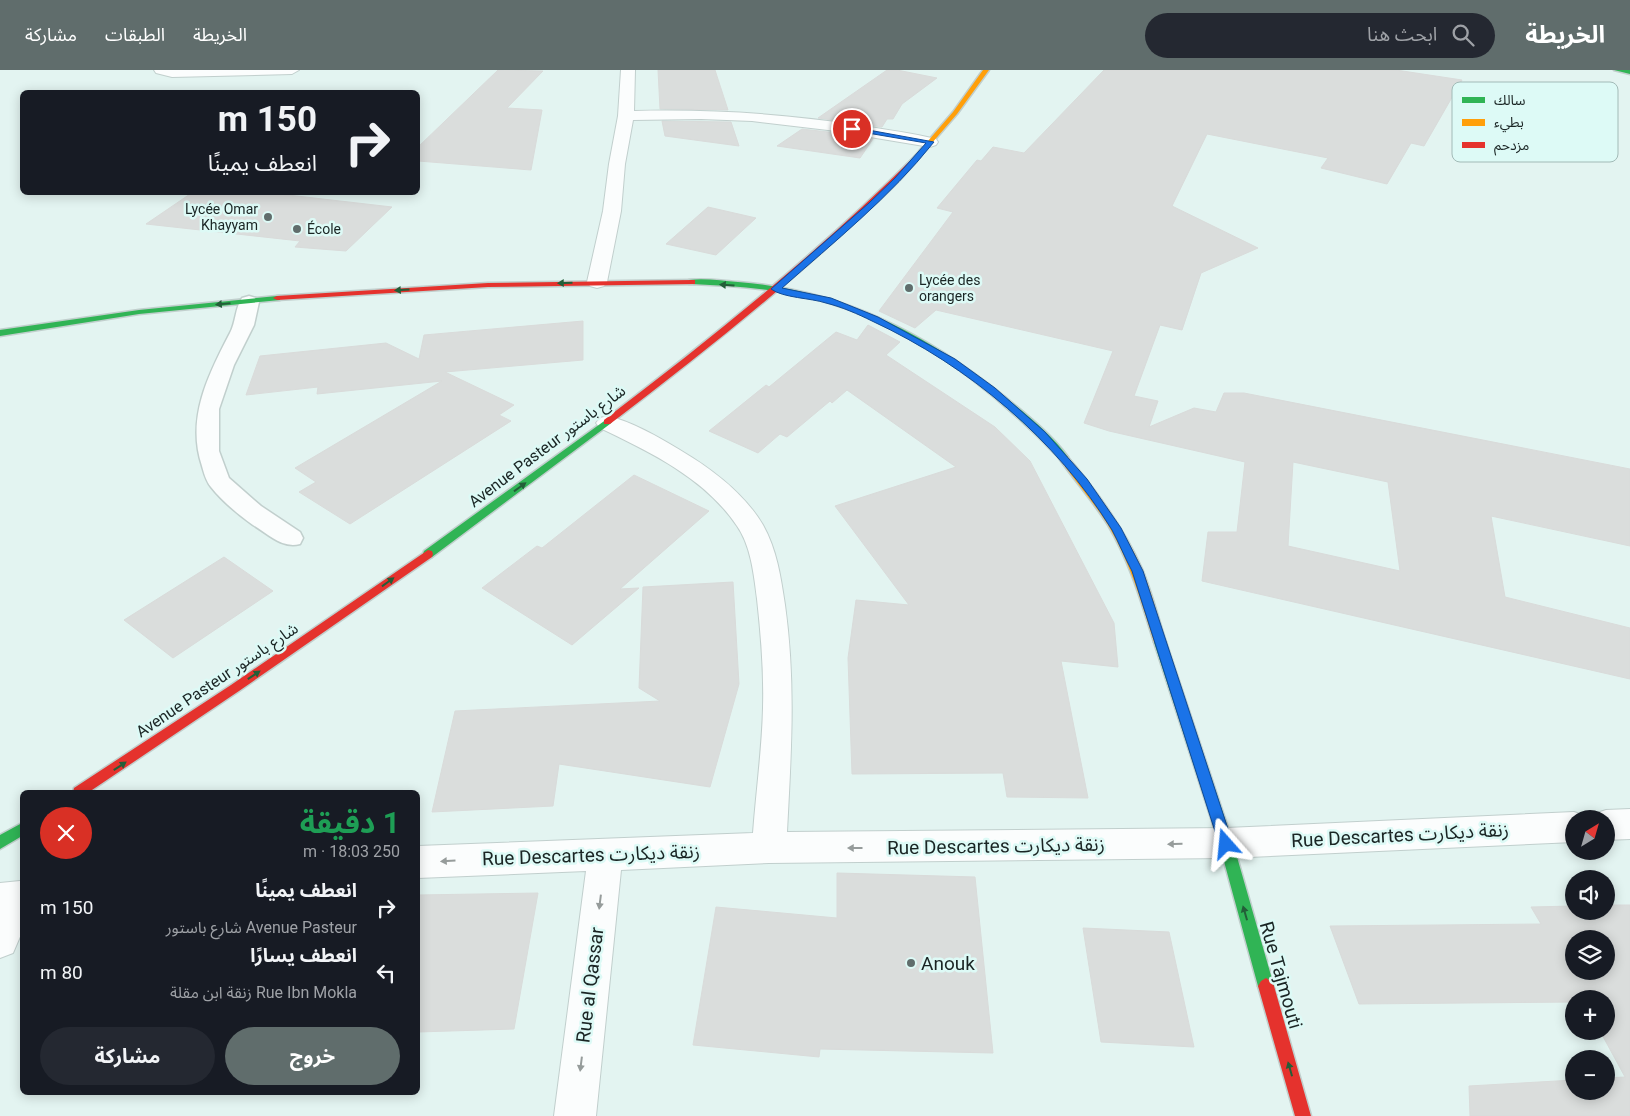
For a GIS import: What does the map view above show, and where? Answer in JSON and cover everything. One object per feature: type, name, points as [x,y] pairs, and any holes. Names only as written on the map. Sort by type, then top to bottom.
[{"type":"street","points":[[162,70],[172,73],[292,70]]},
{"type":"street","points":[[597,282],[612,211],[617,164],[626,116],[628,70]]},
{"type":"street","name":"Avenue Pasteur شارع باستور","points":[[82,790],[354,607],[608,423],[776,289],[872,204],[898,179],[948,123],[986,70]]},
{"type":"street","points":[[1617,70],[1630,72]]},
{"type":"street","points":[[626,116],[682,115],[752,118],[881,133],[930,142]]},
{"type":"street","name":"Rue Tajmouti","points":[[0,333],[130,315],[249,302],[449,287],[597,282],[679,282],[776,289],[828,300],[876,319],[952,361],[991,390],[1042,434],[1083,482],[1117,530],[1137,571],[1226,844],[1303,1116]]},
{"type":"street","points":[[608,423],[655,444],[696,471],[731,501],[748,521],[764,560],[774,622],[778,689],[769,848]]},
{"type":"street","points":[[1615,825],[1630,824]]},
{"type":"street","name":"Rue Descartes زنقة ديكارت","points":[[420,862],[769,848],[1226,844],[1565,827]]},
{"type":"street","points":[[0,844],[20,830]]},
{"type":"street","name":"Rue al Qassar","points":[[575,1116],[606,854]]},
{"type":"street","points":[[0,940],[14,899]]},
{"type":"lane","points":[[249,302],[244,325],[224,365],[208,409],[208,452],[219,482],[252,512],[290,538]]},
{"type":"building","points":[[498,70],[543,71],[507,108],[542,110],[531,170],[420,161],[420,145]]},
{"type":"building","points":[[658,70],[715,70],[728,110],[660,109]]},
{"type":"building","points":[[887,70],[897,70],[937,78],[902,104],[893,119],[887,119],[882,127],[818,118]]},
{"type":"building","points":[[1104,70],[1396,70],[1462,80],[1461,82],[1452,82],[1452,97],[1424,146],[1411,143],[1387,184],[1321,168],[1328,158],[1207,134],[1172,206],[1258,248],[1201,273],[1182,330],[1160,325],[1134,396],[1158,401],[1149,427],[1194,408],[1216,412],[1224,393],[1244,393],[1630,469],[1630,546],[1491,516],[1505,597],[1630,628],[1630,679],[1202,581],[1208,532],[1237,532],[1245,462],[1109,431],[1084,423],[1113,351],[936,310],[915,328],[879,311],[953,212],[937,208],[977,160],[981,161],[993,147],[1024,153]],"holes":[[[1293,462],[1388,482],[1400,571],[1288,546]]]},
{"type":"building","points":[[662,121],[731,122],[739,146],[665,136]]},
{"type":"building","points":[[802,129],[873,139],[860,158],[777,146]]},
{"type":"building","name":"Lycée Omar Khayyam","points":[[189,195],[288,195],[392,207],[346,251],[295,247],[300,241],[146,224]]},
{"type":"building","points":[[708,207],[756,218],[716,255],[666,244]]},
{"type":"building","points":[[583,321],[583,360],[445,372],[514,405],[499,415],[511,421],[350,524],[299,492],[316,482],[295,468],[442,381],[317,394],[318,387],[246,395],[260,356],[386,343],[419,359],[424,335]]},
{"type":"building","points":[[868,325],[900,342],[886,355],[995,427],[1030,461],[1114,623],[1118,667],[1061,661],[1088,798],[1007,797],[1003,773],[852,774],[848,658],[856,600],[909,605],[835,506],[956,467],[847,390],[832,403],[830,401],[787,437],[780,434],[758,453],[709,431],[766,385],[769,387],[836,332],[857,340]]},
{"type":"building","points":[[634,475],[709,511],[620,589],[639,588],[572,645],[482,588],[537,546],[542,548]]},
{"type":"building","points":[[224,557],[273,591],[173,658],[124,620]]},
{"type":"building","points":[[733,582],[739,684],[710,787],[559,764],[553,806],[432,812],[455,711],[660,701],[639,688],[643,587]]},
{"type":"building","points":[[837,873],[975,877],[993,1053],[820,1049],[819,1057],[693,1045],[716,907],[837,918]]},
{"type":"building","points":[[538,893],[514,1029],[420,1032],[420,895]]},
{"type":"building","points":[[1615,905],[1630,905],[1630,1116],[1470,1116],[1469,1086],[1565,1081],[1565,1100],[1615,1100],[1615,1078],[1625,1077],[1615,1059],[1615,1050],[1610,1050],[1605,1040],[1615,1040],[1615,990],[1565,990],[1565,1002],[1359,1004],[1330,926],[1541,924],[1531,907],[1565,906],[1565,920],[1615,920]]},
{"type":"building","points":[[1083,928],[1169,932],[1194,1047],[1101,1042]]},
{"type":"traffic: fast","points":[[1617,70],[1630,72]]},
{"type":"traffic: fast","points":[[692,282],[726,283],[795,292],[828,300],[859,311],[891,326],[924,344],[986,386],[1014,409],[1063,457]]},
{"type":"traffic: fast","points":[[0,333],[139,312],[277,298]]},
{"type":"traffic: fast","points":[[428,554],[607,422]]},
{"type":"traffic: fast","points":[[1160,642],[1226,843],[1266,986]]},
{"type":"traffic: fast","points":[[0,843],[20,830]]},
{"type":"traffic: slow","points":[[917,157],[955,113],[986,70]]},
{"type":"traffic: slow","points":[[1063,457],[1095,497],[1129,554],[1140,578],[1160,642]]},
{"type":"traffic: jam","points":[[607,422],[688,360],[807,262],[845,228],[917,157]]},
{"type":"traffic: jam","points":[[277,298],[488,285],[692,282]]},
{"type":"traffic: jam","points":[[82,790],[235,688],[428,554]]},
{"type":"traffic: jam","points":[[1266,986],[1303,1116]]},
{"type":"place","name":"Lycée Omar Khayyam","points":[[268,217]]},
{"type":"place","name":"École","points":[[297,229]]},
{"type":"place","name":"Lycée des orangers","points":[[909,288]]},
{"type":"place","name":"Anouk","points":[[911,963]]},
{"type":"route","points":[[852,129],[930,142],[898,179],[872,204],[776,289],[828,300],[876,319],[952,361],[991,390],[1042,434],[1083,482],[1117,530],[1137,571],[1226,844]]}]
